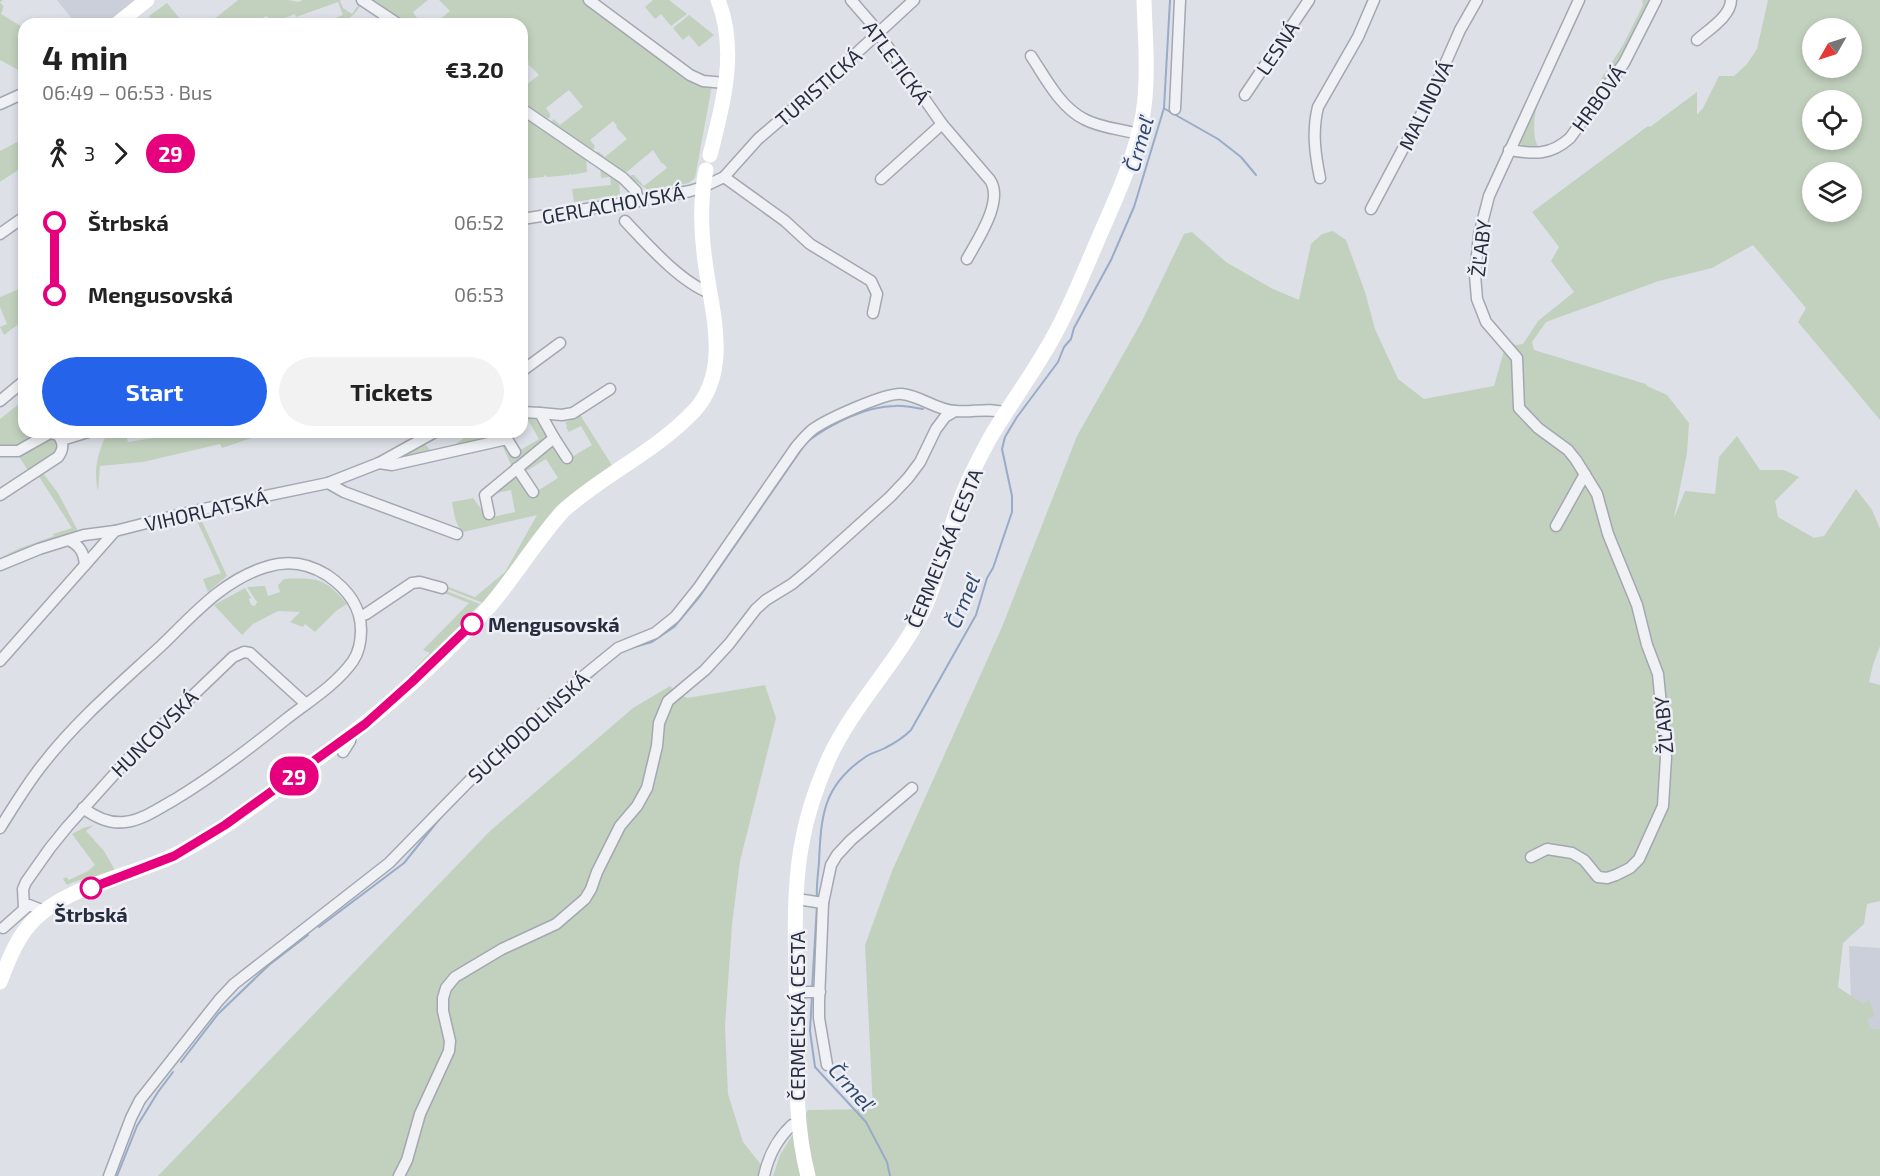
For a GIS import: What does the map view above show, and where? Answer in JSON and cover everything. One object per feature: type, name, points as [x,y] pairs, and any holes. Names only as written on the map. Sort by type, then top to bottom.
[{"type":"street","points":[[124,18],[147,0]]},
{"type":"street","points":[[362,0],[389,18]]},
{"type":"street","points":[[589,0],[690,75],[703,81],[725,83]]},
{"type":"street","points":[[0,982],[21,924],[38,908],[155,864],[191,847],[259,802],[351,734],[399,694],[481,615],[563,511],[577,498],[649,450],[696,409],[707,392],[714,372],[716,330],[705,260],[703,187],[723,100],[728,60],[725,22],[718,0]]},
{"type":"street","name":"ATLETICKÁ","points":[[851,0],[871,23],[942,124],[990,180],[995,189],[992,210],[967,259]]},
{"type":"street","name":"ATLETICKÁ","points":[[895,0],[903,10]]},
{"type":"street","name":"TURISTICKÁ","points":[[703,187],[724,177],[758,139],[914,0]]},
{"type":"street","name":"ČERMEĽSKÁ CESTA","points":[[808,1175],[798,1124],[796,1093],[810,992],[812,901],[798,866],[809,811],[822,775],[849,720],[916,624],[932,591],[963,493],[989,440],[1046,350],[1059,325],[1117,196],[1133,154],[1143,112],[1146,84],[1144,0]]},
{"type":"street","points":[[1174,109],[1180,0]]},
{"type":"street","name":"LESNÁ","points":[[1245,95],[1310,0]]},
{"type":"street","points":[[1320,178],[1314,143],[1318,107],[1358,37],[1374,0]]},
{"type":"street","name":"MALINOVÁ","points":[[1371,209],[1431,96],[1460,30],[1477,0]]},
{"type":"street","name":"ŽĽABY","points":[[1531,857],[1547,849],[1562,850],[1584,860],[1598,877],[1607,878],[1629,867],[1639,859],[1663,806],[1666,757],[1658,674],[1647,645],[1637,605],[1608,534],[1597,494],[1568,450],[1538,428],[1519,408],[1517,358],[1486,322],[1475,290],[1476,260],[1489,196],[1579,0]]},
{"type":"street","name":"HRBOVÁ","points":[[1509,150],[1526,153],[1547,151],[1561,146],[1569,138],[1624,63],[1656,0]]},
{"type":"street","points":[[1697,40],[1728,11],[1731,0]]},
{"type":"street","points":[[1031,56],[1063,102],[1075,114],[1094,123],[1138,134]]},
{"type":"street","points":[[0,104],[18,96]]},
{"type":"street","points":[[528,113],[623,178],[636,191],[638,201]]},
{"type":"street","name":"ATLETICKÁ","points":[[881,179],[942,124]]},
{"type":"street","points":[[724,177],[785,221],[810,244],[872,281],[877,294],[873,313]]},
{"type":"street","name":"GERLACHOVSKÁ","points":[[528,218],[638,201],[703,187]]},
{"type":"street","points":[[0,234],[18,221]]},
{"type":"street","points":[[625,221],[681,275],[700,289],[710,293]]},
{"type":"street","points":[[528,367],[560,343]]},
{"type":"street","points":[[0,401],[18,386]]},
{"type":"street","points":[[528,412],[562,415],[573,413],[610,389]]},
{"type":"street","name":"SUCHODOLINSKÁ","points":[[109,1176],[140,1100],[219,1000],[254,967],[389,863],[474,776],[575,683],[618,648],[655,633],[675,616],[699,587],[804,437],[812,430],[830,420],[894,394],[913,396],[955,411],[990,410],[1006,413]]},
{"type":"street","points":[[399,1176],[407,1160],[420,1114],[449,1050],[450,1041],[444,1022],[443,998],[450,982],[502,949],[556,924],[585,898],[620,826],[638,806],[647,788],[657,746],[659,723],[669,701],[705,670],[756,609],[810,569],[890,497],[920,462],[936,429],[945,417],[955,411]]},
{"type":"street","points":[[540,413],[567,458]]},
{"type":"street","points":[[0,451],[18,451],[41,438]]},
{"type":"street","points":[[0,495],[58,456],[63,448],[62,440],[68,438]]},
{"type":"street","name":"VIHORLATSKÁ","points":[[0,565],[39,549],[84,536],[328,483],[379,463],[424,438]]},
{"type":"street","points":[[489,514],[485,495],[554,438]]},
{"type":"street","name":"VIHORLATSKÁ","points":[[379,463],[392,465],[507,439],[515,452]]},
{"type":"street","points":[[517,468],[533,492]]},
{"type":"street","points":[[1556,526],[1585,474]]},
{"type":"street","points":[[328,483],[344,492],[457,534]]},
{"type":"street","points":[[0,661],[115,531]]},
{"type":"street","points":[[68,540],[77,544],[84,555],[85,565]]},
{"type":"street","points":[[0,828],[43,764],[71,732],[216,594],[231,583],[266,567],[287,563],[303,564],[325,574],[337,583],[354,602],[360,616],[360,638],[354,659],[344,671],[306,704],[220,771],[153,812],[125,822],[113,822],[93,815],[83,808]]},
{"type":"street","points":[[360,616],[412,583],[420,582],[442,588]]},
{"type":"street","name":"HUNCOVSKÁ","points":[[38,908],[23,889],[50,848],[136,750],[238,653],[250,653],[256,657],[306,704]]},
{"type":"street","points":[[343,752],[350,741],[351,734]]},
{"type":"street","points":[[827,1065],[819,1018],[810,992],[812,901],[837,855],[851,840],[912,788]]},
{"type":"street","points":[[1,929],[21,924]]},
{"type":"street","points":[[764,1176],[770,1158],[782,1137],[792,1125],[798,1124]]},
{"type":"shaded area","points":[[57,0],[146,0],[124,18],[71,18]]},
{"type":"shaded area","points":[[1849,946],[1880,948],[1880,1041],[1852,1027]]},
{"type":"green space","points":[[238,0],[298,2],[341,0],[343,8],[352,14],[360,2],[361,4],[349,18],[336,18],[343,15],[338,2],[296,17],[295,14],[285,18],[268,18],[267,16],[263,18],[216,18]]},
{"type":"green space","points":[[369,0],[428,0],[413,12],[417,18],[394,18]]},
{"type":"green space","points":[[439,0],[583,0],[712,85],[695,178],[689,183],[648,190],[630,178],[634,175],[644,186],[667,168],[653,150],[623,173],[596,154],[599,152],[605,157],[627,139],[613,121],[590,140],[595,146],[590,150],[550,123],[554,119],[560,125],[583,107],[569,90],[546,108],[550,117],[545,120],[528,108],[528,83],[539,75],[528,64],[528,18],[441,18],[450,11]]},
{"type":"green space","points":[[653,0],[669,0],[687,14],[671,26],[661,14],[655,19],[645,7]]},
{"type":"green space","points":[[1642,0],[1648,0],[1650,3],[1631,45],[1565,139],[1550,149],[1524,147],[1520,144],[1518,140],[1583,4],[1538,103],[1534,134],[1540,148],[1554,145],[1566,133],[1623,45],[1643,5]]},
{"type":"green space","points":[[1768,0],[1880,0],[1880,420],[1798,322],[1806,308],[1753,245],[1712,268],[1659,281],[1546,322],[1532,342],[1534,350],[1646,384],[1667,395],[1689,423],[1687,453],[1674,518],[1685,491],[1715,494],[1719,457],[1737,436],[1760,470],[1784,470],[1799,477],[1775,501],[1778,517],[1814,538],[1824,536],[1856,489],[1872,510],[1880,529],[1880,646],[1869,682],[1880,685],[1880,901],[1867,904],[1864,924],[1843,943],[1838,987],[1863,1004],[1869,1000],[1875,1016],[1867,1019],[1871,1029],[1880,1029],[1880,1176],[773,1176],[780,1155],[808,1110],[873,1109],[865,945],[892,871],[1002,627],[1077,436],[1142,321],[1184,234],[1192,232],[1226,262],[1273,289],[1299,300],[1311,244],[1322,234],[1333,231],[1346,240],[1365,292],[1375,329],[1398,379],[1424,399],[1494,386],[1507,340],[1516,345],[1523,344],[1538,321],[1574,292],[1551,261],[1559,247],[1532,212],[1697,92],[1697,115],[1719,76],[1734,76],[1747,64],[1757,49]]},
{"type":"green space","points":[[0,2],[4,7],[1,14],[18,24],[18,70],[0,60]]},
{"type":"green space","points":[[167,3],[179,18],[150,18],[149,16]]},
{"type":"green space","points":[[689,15],[714,35],[699,47],[689,35],[683,40],[673,28]]},
{"type":"green space","points":[[528,117],[586,157],[587,172],[547,177],[544,175],[544,177],[528,178]]},
{"type":"green space","points":[[18,142],[18,170],[0,182],[0,151]]},
{"type":"green space","points":[[600,166],[619,179],[620,195],[574,202],[572,189],[611,185],[610,177],[601,178]]},
{"type":"green space","points":[[18,290],[18,324],[4,335],[0,327],[7,324],[0,307],[0,297]]},
{"type":"green space","points":[[18,405],[18,438],[32,438],[15,447],[0,446],[0,419]]},
{"type":"green space","points":[[579,413],[613,467],[483,603],[427,581],[366,611],[417,575],[475,597],[505,572],[537,515],[463,532],[454,514],[452,502],[473,498],[488,518],[515,512],[511,490],[491,494],[516,475],[531,495],[558,478],[546,459],[528,470],[523,470],[554,444],[565,461],[592,445],[581,426],[569,432],[566,427],[565,422],[569,421],[569,416]]},
{"type":"green space","points":[[528,418],[539,419],[548,435],[547,439],[513,469],[502,445],[504,444],[512,455],[539,439]]},
{"type":"green space","points":[[105,438],[127,438],[128,442],[153,438],[251,438],[222,448],[220,444],[143,462],[100,466],[98,491],[97,460]]},
{"type":"green space","points":[[464,438],[494,438],[449,449]]},
{"type":"green space","points":[[51,439],[58,443],[56,452],[29,472],[18,455]]},
{"type":"green space","points":[[424,443],[432,452],[443,448],[444,450],[447,447],[449,449],[393,462]]},
{"type":"green space","points":[[42,472],[58,493],[78,531],[0,558],[72,528],[38,475]]},
{"type":"green space","points":[[200,517],[227,576],[208,592],[203,579],[221,573],[196,519],[158,527]]},
{"type":"green space","points":[[284,579],[319,581],[326,584],[347,604],[336,611],[315,632],[305,624],[303,627],[290,622],[300,612],[278,611],[253,624],[242,635],[214,605],[245,588],[251,598],[249,599],[251,605],[255,606],[257,602],[247,587],[265,586],[268,596],[280,592],[278,585]]},
{"type":"green space","points":[[444,590],[480,604],[466,618],[467,620],[402,682],[430,653],[423,650],[469,603],[439,591],[434,594],[437,591]]},
{"type":"green space","points":[[765,685],[776,718],[740,861],[732,925],[725,1026],[728,1094],[743,1142],[770,1176],[158,1176],[490,831],[633,708],[670,686],[687,698]]},
{"type":"green space","points":[[94,825],[86,831],[104,851],[116,872],[67,885],[63,879],[66,877],[69,880],[95,865],[72,834]]},
{"type":"waterway","name":"Črmeľ","points":[[817,899],[821,830],[823,816],[832,791],[850,769],[864,758],[896,742],[911,730],[976,615],[987,578],[993,568],[1012,512],[1012,496],[1002,449],[1005,437],[1058,362],[1064,347],[1071,339],[1074,328],[1111,260],[1134,207],[1164,108],[1170,0]]},
{"type":"waterway","points":[[1165,109],[1218,139],[1241,157],[1256,175]]},
{"type":"waterway","points":[[808,441],[838,422],[872,409],[898,406],[923,409]]},
{"type":"waterway","points":[[631,648],[652,642],[674,627],[700,596],[803,447]]},
{"type":"waterway","points":[[505,754],[597,672]]},
{"type":"waterway","points":[[319,927],[404,863],[441,817]]},
{"type":"waterway","name":"Črmeľ","points":[[812,989],[817,905]]},
{"type":"waterway","points":[[181,1062],[218,1014],[269,965],[308,935]]},
{"type":"waterway","name":"Črmeľ","points":[[812,995],[810,1031],[815,1067],[866,1122],[887,1162],[890,1176]]},
{"type":"waterway","points":[[117,1176],[137,1126],[173,1072]]},
{"type":"bus line","name":"29","points":[[91,888],[174,856],[211,835],[365,724],[472,624]]},
{"type":"place","name":"Mengusovská","points":[[472,624]]},
{"type":"place","name":"Štrbská","points":[[91,888]]}]
